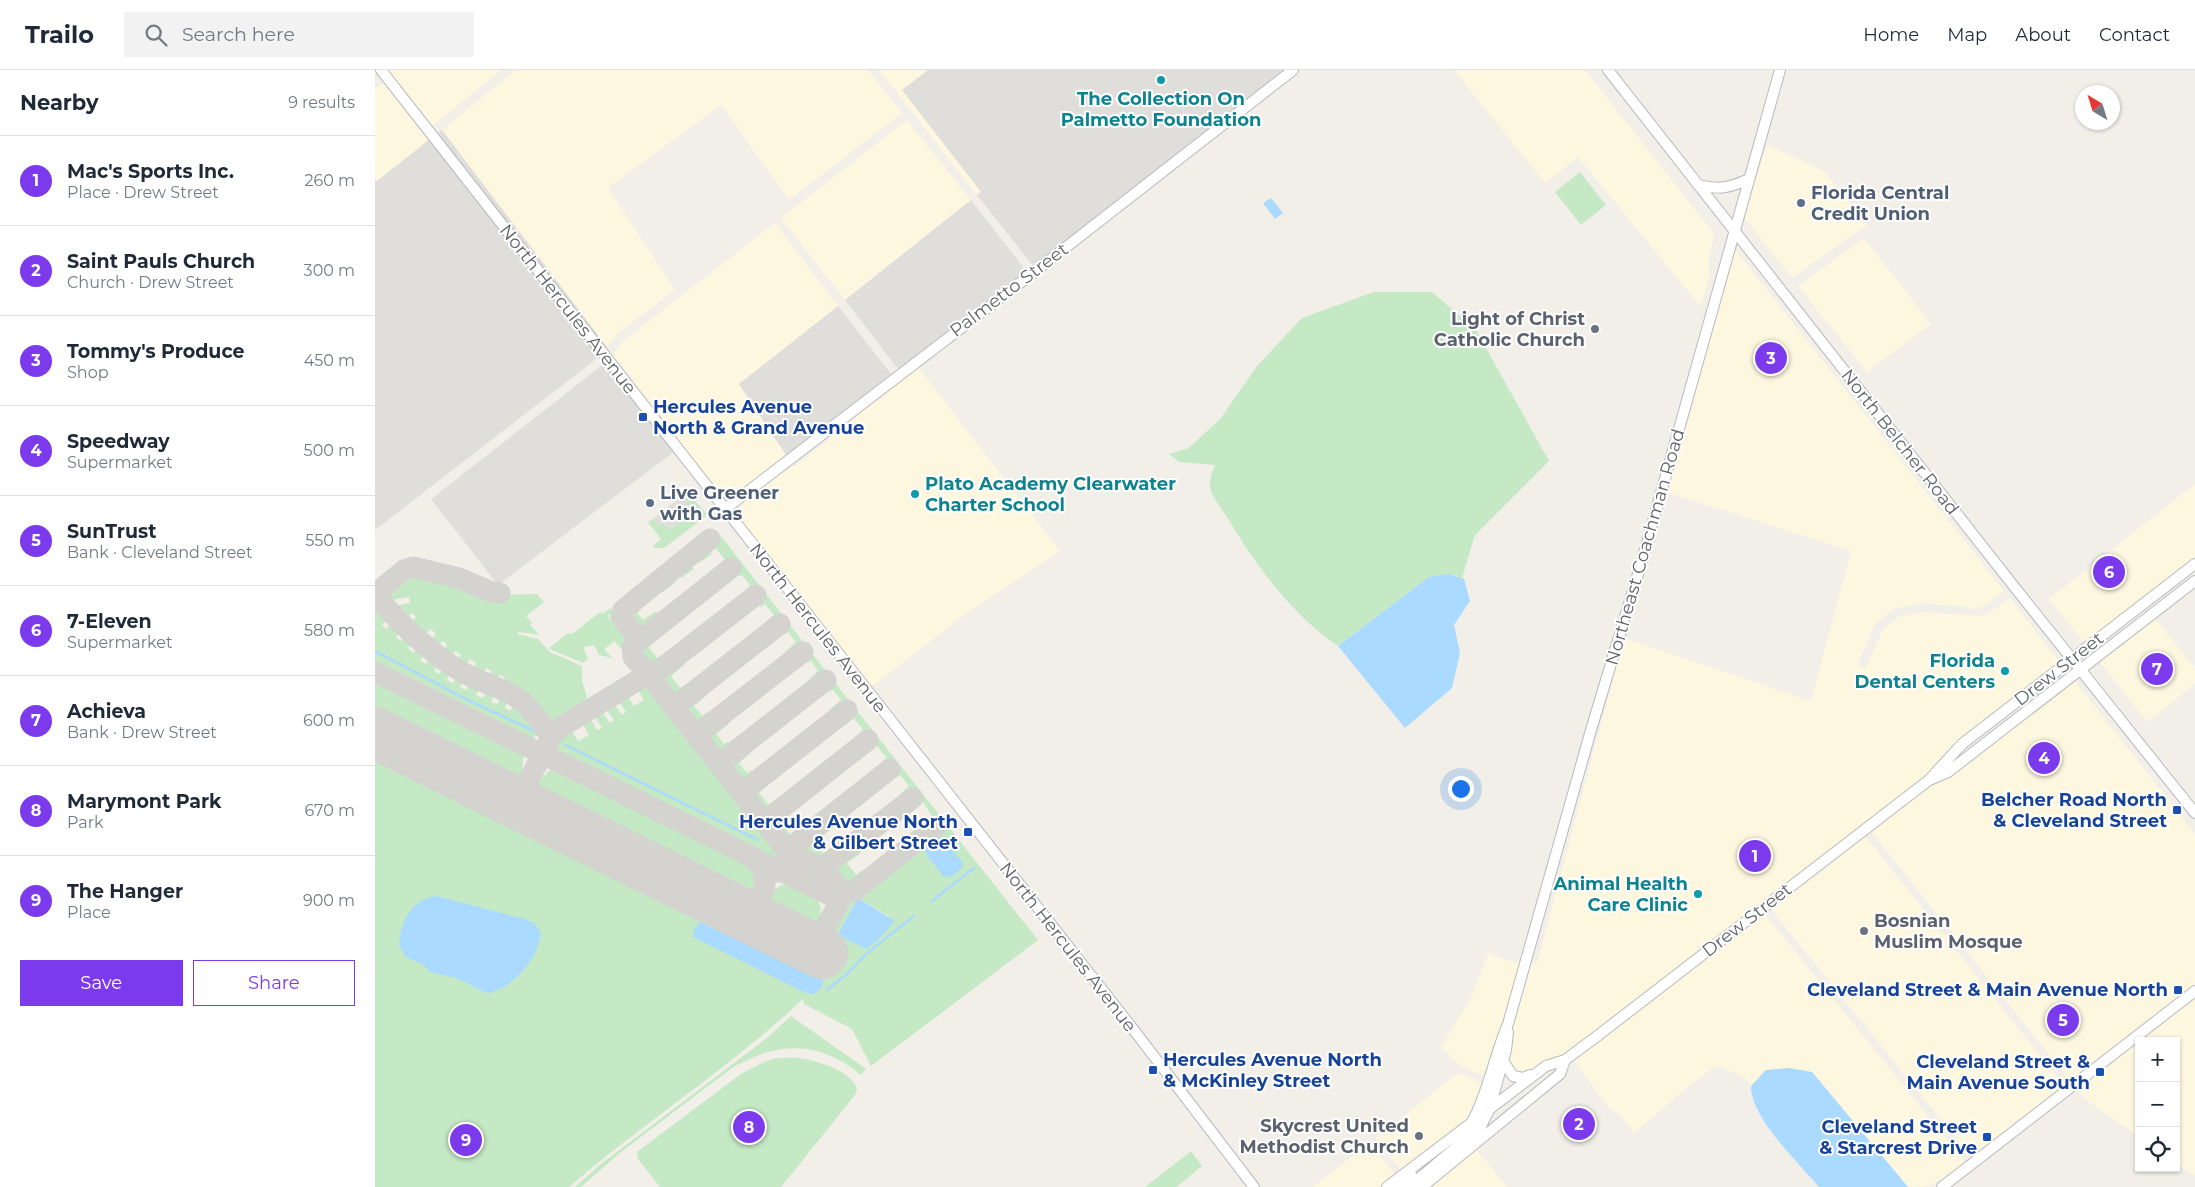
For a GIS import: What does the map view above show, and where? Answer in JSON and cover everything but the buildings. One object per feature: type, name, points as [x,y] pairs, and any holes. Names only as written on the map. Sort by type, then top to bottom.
[{"type":"main road","name":"North Hercules Avenue","points":[[381,70],[1254,1187]]},
{"type":"main road","name":"Palmetto Street","points":[[725,509],[1033,273],[1293,70]]},
{"type":"main road","name":"North Belcher Road","points":[[1608,70],[2195,813]]},
{"type":"main road","name":"Northeast Coachman Road","points":[[1490,1108],[1503,1061],[1509,1024],[1591,730],[1641,564],[1779,70]]},
{"type":"main road","points":[[1699,185],[1716,189],[1732,187],[1749,179]]},
{"type":"main road","name":"Drew Street","points":[[1387,1187],[1547,1066],[1565,1060],[1929,780],[1962,744],[2195,564]]},
{"type":"main road","name":"Drew Street","points":[[1929,780],[1948,772],[2195,581]]},
{"type":"main road","points":[[1942,1187],[2195,991]]},
{"type":"main road","name":"Northeast Coachman Road","points":[[1472,1122],[1482,1104],[1498,1048],[1509,1024]]},
{"type":"main road","name":"Drew Street","points":[[1422,1187],[1560,1074],[1565,1060]]},
{"type":"main road","points":[[1503,1061],[1510,1075],[1515,1078],[1523,1078],[1547,1066]]},
{"type":"main road","name":"Drew Street","points":[[1409,1187],[1481,1126],[1490,1108]]},
{"type":"main road","points":[[1400,1187],[1425,1165],[1438,1148]]},
{"type":"shaded area","points":[[386,70],[501,70],[431,127]]},
{"type":"shaded area","points":[[516,70],[868,70],[902,113],[789,200],[721,105],[608,188],[675,290],[617,334],[607,347],[442,130]]},
{"type":"shaded area","points":[[879,70],[928,70],[902,90],[981,192],[977,195]]},
{"type":"shaded area","points":[[928,70],[1285,70],[1034,267],[977,195],[981,192],[902,90]]},
{"type":"shaded area","points":[[1454,70],[1585,70],[1712,231],[1714,237],[1708,260],[1710,275],[1700,306],[1578,157],[1545,183]]},
{"type":"shaded area","points":[[385,81],[430,139],[377,182],[375,179],[375,89]]},
{"type":"shaded area","points":[[907,120],[971,200],[845,300],[781,218]]},
{"type":"shaded area","points":[[442,130],[607,347],[605,350],[437,134]]},
{"type":"shaded area","points":[[430,139],[600,356],[375,530],[375,179],[377,181]]},
{"type":"shaded area","points":[[1767,145],[1823,170],[1867,225],[1792,278],[1743,216]]},
{"type":"shaded area","points":[[971,200],[1027,272],[898,369],[845,300]]},
{"type":"shaded area","points":[[775,223],[838,306],[739,384],[786,455],[726,502],[613,355],[623,341]]},
{"type":"shaded area","points":[[1864,238],[1931,324],[1867,372],[1798,286]]},
{"type":"shaded area","points":[[1734,248],[2004,591],[1984,606],[1976,608],[1923,603],[1893,609],[1875,624],[1857,665],[1865,669],[1883,630],[1898,617],[1924,612],[1979,616],[1989,613],[2010,598],[2060,663],[1926,776],[1565,1055],[1547,1060],[1522,1074],[1516,1073],[1507,1061],[1513,1025],[1531,962],[1537,963],[1624,638],[1811,701],[1851,551],[1666,492]]},
{"type":"shaded area","points":[[838,306],[891,374],[786,455],[739,384]]},
{"type":"shaded area","points":[[605,363],[675,451],[498,585],[431,499]]},
{"type":"shaded area","points":[[918,367],[1060,551],[968,612],[870,688],[731,509],[791,463],[794,467],[829,439],[827,436]]},
{"type":"shaded area","points":[[2195,484],[2195,558],[2085,644],[2049,599]]},
{"type":"shaded area","points":[[682,496],[694,511],[668,530],[663,523],[659,526],[653,519]]},
{"type":"shaded area","points":[[2155,618],[2195,668],[2195,684],[2147,722],[2099,661]]},
{"type":"shaded area","points":[[2074,680],[2195,834],[2195,986],[2071,1082],[1870,830]]},
{"type":"shaded area","points":[[1864,835],[2065,1087],[1972,1158],[1770,908]]},
{"type":"shaded area","points":[[1764,913],[1966,1163],[1950,1175],[1928,1186],[1908,1187],[1812,1072],[1766,1070],[1751,1086],[1743,1076],[1716,1066],[1690,1085],[1634,1133],[1619,1114],[1609,1108],[1573,1060]]},
{"type":"shaded area","points":[[1489,952],[1502,959],[1521,964],[1504,1022],[1485,1076],[1469,1070],[1456,1062],[1441,1047],[1470,1000]]},
{"type":"shaded area","points":[[2195,997],[2195,1176],[2180,1166],[2180,1037],[2144,1037]]},
{"type":"shaded area","points":[[2135,1044],[2135,1134],[2085,1099],[2077,1089]]},
{"type":"shaded area","points":[[1458,1073],[1483,1084],[1478,1102],[1469,1118],[1401,1170],[1376,1138]]},
{"type":"shaded area","points":[[1370,1143],[1395,1175],[1379,1187],[1313,1187]]},
{"type":"shaded area","points":[[1476,1149],[1507,1187],[1429,1187]]},
{"type":"green space","points":[[1580,172],[1606,205],[1581,225],[1555,192]]},
{"type":"green space","points":[[1374,292],[1432,292],[1476,330],[1549,461],[1475,535],[1462,578],[1449,574],[1429,577],[1338,646],[1306,621],[1291,606],[1251,555],[1211,491],[1210,482],[1215,465],[1179,462],[1169,454],[1189,448],[1221,418],[1257,366],[1302,318]]},
{"type":"green space","points":[[687,492],[706,513],[705,517],[664,548],[655,548],[653,546],[661,539],[648,522],[653,519],[659,526],[663,523],[669,530],[694,511],[682,496]]},
{"type":"green space","points":[[703,535],[722,537],[1038,940],[871,1066],[852,1029],[804,1004],[803,999],[746,1048],[627,1139],[569,1187],[375,1187],[375,748],[816,966],[851,898],[938,828],[933,823],[925,829],[920,825],[932,816],[923,802],[918,806],[914,801],[914,795],[900,800],[897,797],[909,786],[900,775],[896,778],[893,774],[895,770],[890,765],[884,767],[881,763],[887,758],[877,746],[862,758],[860,751],[871,739],[861,737],[859,734],[863,730],[854,718],[840,729],[836,723],[849,711],[844,708],[835,715],[829,710],[841,700],[833,690],[830,692],[826,687],[828,681],[825,678],[810,685],[807,681],[818,671],[811,661],[807,663],[803,657],[805,653],[801,649],[792,656],[788,656],[785,652],[796,642],[788,632],[785,634],[781,630],[782,625],[778,621],[767,630],[762,625],[774,615],[765,604],[761,607],[756,600],[758,598],[755,594],[742,600],[739,596],[751,586],[730,565],[721,572],[717,566],[725,559],[709,541],[711,539],[709,536],[618,608],[615,604]],"holes":[[[858,898],[890,917],[839,932]]]},
{"type":"green space","points":[[704,547],[707,547],[712,554],[699,563],[694,556]]},
{"type":"green space","points":[[686,561],[694,569],[681,578],[676,569]]},
{"type":"green space","points":[[420,572],[499,595],[537,594],[544,602],[526,616],[532,623],[530,625],[539,635],[519,632],[517,634],[538,639],[550,652],[582,666],[582,680],[587,698],[578,711],[550,727],[528,702],[502,687],[505,677],[499,675],[494,684],[489,682],[488,679],[492,671],[486,668],[481,677],[472,672],[476,663],[470,659],[463,668],[456,663],[461,655],[455,651],[450,659],[442,654],[447,645],[443,641],[435,649],[429,643],[436,634],[431,629],[422,637],[409,626],[416,617],[412,613],[404,621],[390,607],[410,603],[409,597],[386,601],[380,595],[404,576]]},
{"type":"green space","points":[[669,575],[676,582],[663,592],[658,584]]},
{"type":"green space","points":[[375,603],[390,617],[382,625],[386,629],[395,622],[403,629],[396,637],[400,641],[408,634],[415,641],[408,648],[413,653],[422,646],[427,652],[420,660],[425,664],[433,656],[440,661],[434,671],[439,674],[446,666],[451,671],[447,680],[453,683],[457,675],[464,679],[460,687],[466,690],[470,682],[478,684],[479,689],[476,695],[482,698],[489,690],[495,693],[491,702],[497,704],[503,695],[509,698],[505,708],[510,711],[514,704],[518,703],[534,721],[541,733],[528,741],[375,666]]},
{"type":"green space","points":[[635,603],[641,610],[637,613],[643,620],[656,611],[661,618],[640,635],[626,619],[628,609]]},
{"type":"green space","points":[[611,608],[613,612],[608,616],[612,621],[615,614],[618,618],[623,626],[626,641],[626,647],[622,650],[615,641],[604,649],[612,658],[599,655],[594,645],[583,647],[588,659],[583,663],[549,648],[568,633],[572,634],[600,612],[602,614]]},
{"type":"green space","points":[[656,632],[661,636],[648,646],[657,658],[662,655],[665,662],[654,668],[648,668],[636,654],[637,647]]},
{"type":"green space","points":[[678,661],[681,661],[684,665],[671,676],[680,688],[685,685],[688,692],[678,699],[671,698],[657,681],[658,675]]},
{"type":"green space","points":[[375,678],[524,752],[522,772],[507,784],[375,718]]},
{"type":"green space","points":[[641,686],[656,693],[664,701],[779,848],[778,858],[769,861],[558,756],[556,743],[560,735],[570,728],[578,741],[589,735],[581,721],[589,716],[597,730],[602,728],[593,714],[600,709],[610,723],[614,720],[605,707],[613,702],[622,715],[626,712],[617,699],[626,694],[634,706],[644,700],[637,688]]},
{"type":"green space","points":[[700,690],[703,690],[707,695],[694,706],[702,716],[707,712],[711,717],[710,720],[699,728],[693,727],[681,711],[681,705]]},
{"type":"green space","points":[[723,718],[729,724],[716,734],[724,744],[728,742],[733,749],[722,757],[716,756],[704,740],[705,733],[717,723],[720,726],[722,725],[719,721]]},
{"type":"green space","points":[[745,748],[751,753],[739,763],[747,773],[751,770],[755,778],[745,785],[738,784],[724,766]]},
{"type":"green space","points":[[554,767],[750,864],[757,873],[756,882],[752,890],[737,897],[538,799],[538,781]]},
{"type":"green space","points":[[759,783],[763,789],[759,793],[769,805],[782,794],[785,799],[767,814],[761,813],[748,797],[749,791]]},
{"type":"green space","points":[[780,813],[786,819],[781,822],[790,834],[804,824],[806,830],[790,842],[783,841],[771,826],[773,819]]},
{"type":"green space","points":[[813,834],[817,834],[820,838],[815,842],[824,854],[838,843],[842,848],[826,861],[810,859],[806,852],[806,839]]},
{"type":"green space","points":[[854,848],[857,848],[861,853],[847,863],[856,875],[861,871],[863,878],[848,889],[844,888],[830,869],[832,865]]},
{"type":"green space","points":[[798,864],[821,872],[830,881],[835,892],[795,873],[794,869]]},
{"type":"green space","points":[[790,883],[818,899],[821,913],[817,921],[809,926],[787,923],[777,917],[771,908],[770,898],[775,889]]},
{"type":"green space","points":[[791,1016],[866,1069],[861,1075],[829,1055],[814,1050],[798,1048],[782,1049],[749,1059],[732,1068],[621,1152],[581,1187],[575,1187],[601,1164],[767,1038]]},
{"type":"green space","points":[[776,1058],[801,1058],[827,1065],[850,1078],[857,1090],[855,1095],[781,1187],[660,1187],[638,1159],[637,1152],[741,1074]]},
{"type":"green space","points":[[1191,1151],[1202,1166],[1176,1187],[1145,1187]]},
{"type":"water","points":[[1271,198],[1283,213],[1275,219],[1263,203]]},
{"type":"water","points":[[1449,574],[1464,579],[1470,601],[1454,625],[1460,653],[1452,688],[1405,728],[1338,646],[1429,577]]},
{"type":"water","points":[[936,836],[942,837],[963,863],[962,868],[951,877],[943,876],[923,847],[927,841]]},
{"type":"water","points":[[437,896],[534,923],[541,932],[539,942],[523,971],[506,986],[497,991],[487,993],[456,978],[430,972],[423,965],[406,957],[399,945],[405,920],[414,906],[428,898]]},
{"type":"water","points":[[858,898],[895,921],[878,940],[866,949],[842,937],[839,932]]},
{"type":"water","points":[[702,918],[820,976],[823,981],[822,987],[814,994],[806,993],[693,937],[694,930]]},
{"type":"water","points":[[1789,1068],[1812,1072],[1908,1187],[1819,1187],[1777,1139],[1759,1112],[1753,1099],[1751,1086],[1766,1070]]},
{"type":"waterway","points":[[375,651],[468,700],[534,731]]},
{"type":"waterway","points":[[565,745],[758,840]]},
{"type":"waterway","points":[[932,901],[974,868]]},
{"type":"waterway","points":[[827,990],[847,974],[866,954],[914,916]]},
{"type":"taxiway","points":[[710,539],[623,610],[621,616],[639,641],[632,648],[633,657],[648,674],[662,668],[756,595]]},
{"type":"taxiway","points":[[375,594],[404,570],[413,567],[459,578],[489,591],[500,593]]},
{"type":"taxiway","points":[[639,641],[731,568]]},
{"type":"taxiway","points":[[375,595],[439,657],[464,673],[522,701],[551,737]]},
{"type":"taxiway","points":[[674,707],[780,624]]},
{"type":"taxiway","points":[[696,735],[803,652]]},
{"type":"taxiway","points":[[375,672],[840,900],[827,924],[818,934],[802,939],[791,939]]},
{"type":"taxiway","points":[[497,793],[512,792],[524,787],[551,737],[561,727],[648,674],[790,855],[779,872]]},
{"type":"taxiway","points":[[719,764],[826,680]]},
{"type":"taxiway","points":[[741,793],[847,710]]},
{"type":"taxiway","points":[[764,822],[868,740]]},
{"type":"taxiway","points":[[890,769],[799,841],[790,855],[823,867],[913,798]]},
{"type":"taxiway","points":[[823,867],[843,894],[854,891],[935,827]]},
{"type":"taxiway","points":[[726,907],[744,907],[763,893],[764,875],[761,867],[755,860]]},
{"type":"runway","points":[[375,733],[822,953]]},
{"type":"place","name":"The Collection On Palmetto Foundation","points":[[1161,80]]},
{"type":"place","name":"Florida Central Credit Union","points":[[1801,203]]},
{"type":"place","name":"Light of Christ Catholic Church","points":[[1595,329]]},
{"type":"place","name":"Tommy's Produce","points":[[1771,358]]},
{"type":"place","name":"Hercules Avenue North & Grand Avenue","points":[[643,417]]},
{"type":"place","name":"Plato Academy Clearwater Charter School","points":[[915,494]]},
{"type":"place","name":"Live Greener with Gas","points":[[650,503]]},
{"type":"place","name":"7-Eleven","points":[[2109,572]]},
{"type":"place","name":"Achieva","points":[[2157,669]]},
{"type":"place","name":"Florida Dental Centers","points":[[2005,671]]},
{"type":"place","name":"Speedway","points":[[2044,758]]},
{"type":"place","name":"Belcher Road North & Cleveland Street","points":[[2177,810]]},
{"type":"place","name":"Hercules Avenue North & Gilbert Street","points":[[968,832]]},
{"type":"place","name":"Mac's Sports Inc.","points":[[1755,856]]},
{"type":"place","name":"Animal Health Care Clinic","points":[[1698,894]]},
{"type":"place","name":"Bosnian Muslim Mosque","points":[[1864,931]]},
{"type":"place","name":"Cleveland Street & Main Avenue North","points":[[2178,990]]},
{"type":"place","name":"SunTrust","points":[[2063,1020]]},
{"type":"place","name":"Hercules Avenue North & McKinley Street","points":[[1153,1070]]},
{"type":"place","name":"Cleveland Street & Main Avenue South","points":[[2100,1072]]},
{"type":"place","name":"Saint Pauls Church","points":[[1579,1124]]},
{"type":"place","name":"Marymont Park","points":[[749,1127]]},
{"type":"place","name":"Skycrest United Methodist Church","points":[[1419,1136]]},
{"type":"place","name":"Cleveland Street & Starcrest Drive","points":[[1987,1137]]},
{"type":"place","name":"The Hanger","points":[[466,1140]]}]
